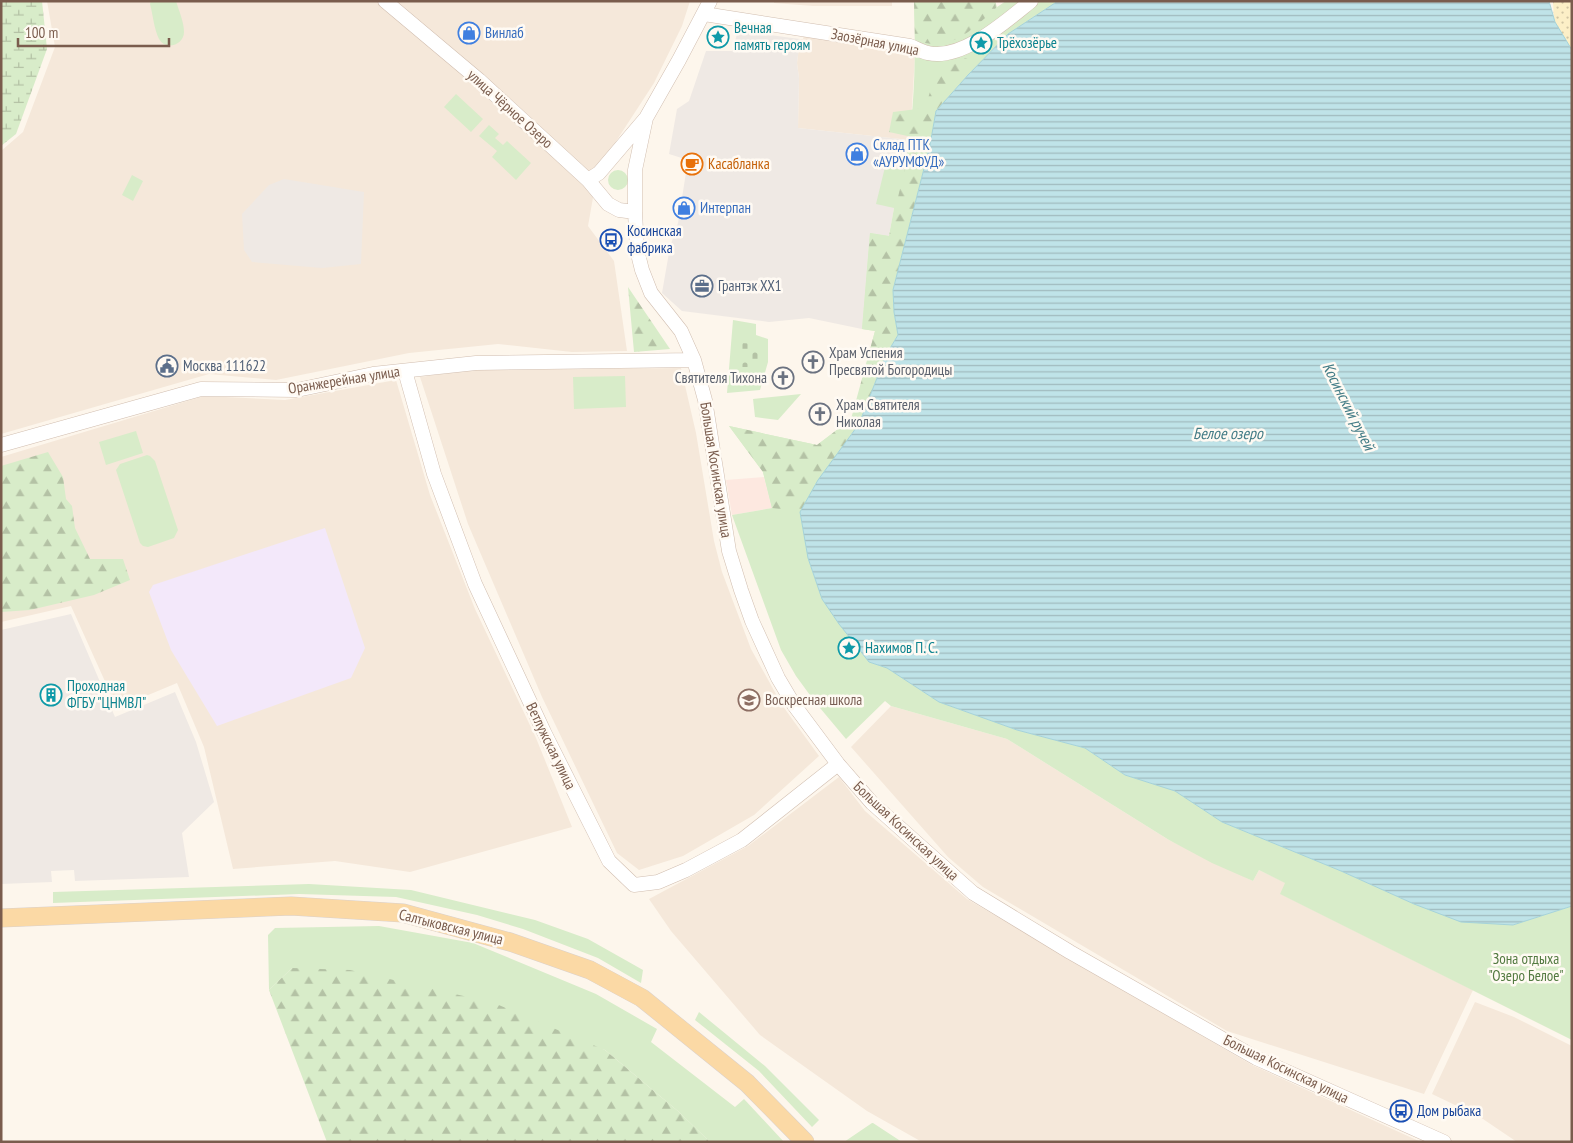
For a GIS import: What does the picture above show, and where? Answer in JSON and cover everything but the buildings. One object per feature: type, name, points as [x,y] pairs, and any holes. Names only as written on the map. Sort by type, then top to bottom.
[{"type":"main road","name":"Салтыковская улица","points":[[1,918],[291,906],[403,913],[510,942],[590,970],[642,998],[747,1083],[805,1142]]},
{"type":"street","name":"улица Чёрное Озеро","points":[[385,1],[479,80],[588,180],[608,204],[619,210],[635,212]]},
{"type":"street","name":"Большая Косинская улица","points":[[710,1],[680,60],[646,118],[635,170],[637,250],[650,293],[681,331],[694,360],[705,400],[729,551],[741,590],[764,649],[794,706],[838,764],[872,803],[973,893],[1070,952],[1256,1058],[1444,1142]]},
{"type":"street","name":"Заозёрная улица","points":[[704,14],[910,46],[928,53],[937,54],[955,51],[974,44],[1031,1]]},
{"type":"street","points":[[588,180],[599,173],[646,118]]},
{"type":"street","points":[[611,158],[624,157],[630,159],[635,170]]},
{"type":"street","name":"Оранжерейная улица","points":[[1,445],[201,389],[297,390],[373,374],[476,363],[694,360]]},
{"type":"street","name":"Ветлужская улица","points":[[406,370],[434,474],[476,584],[544,732],[609,861],[634,885],[658,882],[686,870],[742,840],[838,764]]},
{"type":"shaded area","points":[[47,1],[690,1],[682,26],[654,83],[598,169],[588,226],[614,261],[627,351],[572,352],[498,344],[409,353],[276,380],[209,374],[1,434],[1,151],[23,132],[55,47]]},
{"type":"shaded area","points":[[774,1],[892,1],[892,6],[813,6],[774,3]]},
{"type":"shaded area","points":[[738,31],[800,39],[797,63],[799,78],[798,128],[910,140],[904,170],[885,167],[894,208],[889,236],[870,233],[862,329],[809,318],[769,322],[682,311],[662,293],[670,247],[678,223],[688,160],[669,154],[677,109],[689,101],[706,51],[732,51]]},
{"type":"shaded area","points":[[804,33],[915,55],[910,140],[798,128],[799,78],[797,63],[800,39],[803,39]]},
{"type":"shaded area","points":[[284,179],[364,192],[361,264],[322,268],[252,262],[244,250],[242,214],[269,185]]},
{"type":"shaded area","points":[[681,368],[696,433],[714,541],[722,572],[751,649],[782,705],[819,756],[754,815],[683,856],[639,870],[617,853],[542,697],[468,524],[420,377],[470,370]]},
{"type":"shaded area","points":[[396,380],[430,495],[475,609],[536,738],[572,827],[410,872],[335,861],[233,869],[204,747],[177,683],[117,708],[71,606],[1,622],[1,457],[204,396],[285,400]]},
{"type":"shaded area","points":[[764,477],[772,508],[732,515],[726,480]]},
{"type":"shaded area","points":[[325,528],[365,648],[351,678],[217,726],[171,650],[149,592],[153,585]]},
{"type":"shaded area","points":[[71,614],[115,717],[175,692],[196,742],[214,802],[182,833],[189,877],[75,881],[74,870],[51,871],[52,882],[1,884],[1,630]]},
{"type":"shaded area","points":[[891,706],[1007,739],[1169,840],[1253,881],[1259,870],[1286,883],[1281,894],[1473,990],[1424,1094],[1227,1031],[983,887],[948,857],[851,747]]},
{"type":"shaded area","points":[[839,777],[865,811],[967,899],[1252,1065],[1421,1142],[922,1142],[867,1111],[760,1035],[671,931],[649,899],[748,846]]},
{"type":"shaded area","points":[[1475,1002],[1514,1017],[1572,1046],[1572,1142],[1517,1142],[1480,1117],[1432,1094]]},
{"type":"green space","points":[[1,1],[42,1],[47,49],[16,134],[1,146]]},
{"type":"green space","points":[[151,1],[176,1],[184,32],[183,37],[178,43],[166,45],[159,39],[150,4]]},
{"type":"green space","name":"Зона отдыха \"Озеро Белое\"","points":[[914,1],[995,1],[997,7],[1006,1],[1058,1],[1008,34],[936,111],[893,290],[808,558],[822,599],[869,662],[887,668],[939,702],[1017,730],[1085,748],[1125,775],[1175,791],[1222,822],[1341,871],[1414,904],[1513,925],[1572,906],[1572,1040],[1280,894],[1285,883],[1259,870],[1253,881],[1212,863],[1169,840],[1007,739],[891,706],[885,701],[846,739],[796,676],[781,650],[732,515],[772,508],[763,472],[729,426],[817,445],[852,419],[875,331],[862,329],[870,233],[889,236],[894,208],[876,204],[885,167],[904,170],[908,149],[914,86]]},
{"type":"green space","points":[[914,1],[995,1],[996,8],[961,37],[944,43],[933,44],[915,41]]},
{"type":"green space","points":[[953,55],[975,61],[936,111],[930,145],[893,290],[898,335],[886,355],[859,424],[818,480],[800,512],[772,508],[763,472],[729,426],[817,445],[851,419],[875,331],[862,329],[870,233],[889,236],[912,137],[889,132],[893,112],[925,108],[934,79]]},
{"type":"green space","points":[[456,94],[483,119],[471,132],[444,107]]},
{"type":"green space","points":[[489,125],[499,134],[495,138],[503,145],[507,141],[531,163],[516,180],[492,157],[497,151],[479,136]]},
{"type":"green space","points":[[618,170],[625,173],[628,180],[625,187],[618,190],[611,187],[608,180],[611,173]]},
{"type":"green space","points":[[132,175],[143,181],[133,201],[122,195]]},
{"type":"green space","points":[[628,287],[670,349],[634,352]]},
{"type":"green space","points":[[733,320],[756,324],[756,335],[768,339],[768,362],[760,390],[727,393]]},
{"type":"green space","points":[[739,343],[762,344],[760,367],[738,367]]},
{"type":"green space","points":[[625,376],[626,407],[574,409],[573,377]]},
{"type":"green space","points":[[801,394],[778,420],[755,417],[753,399]]},
{"type":"green space","points":[[136,431],[143,453],[106,465],[99,442]]},
{"type":"green space","points":[[48,452],[63,477],[66,499],[72,506],[75,528],[90,559],[123,559],[130,580],[94,595],[30,610],[1,612],[1,466]]},
{"type":"green space","points":[[147,455],[155,461],[178,530],[174,538],[148,547],[140,543],[116,470],[120,464]]},
{"type":"green space","points":[[309,884],[411,890],[535,920],[588,939],[643,970],[641,983],[598,958],[523,929],[477,915],[396,897],[299,894],[53,903],[53,892]]},
{"type":"green space","points":[[379,926],[473,943],[596,994],[657,1029],[651,1042],[735,1107],[744,1099],[784,1142],[710,1142],[679,1112],[605,1050],[292,968],[269,990],[268,935],[275,928]]},
{"type":"green space","points":[[292,968],[350,970],[494,1003],[605,1050],[679,1112],[710,1142],[327,1142],[269,990]]},
{"type":"green space","points":[[699,1012],[765,1066],[819,1120],[812,1127],[759,1071],[695,1020]]},
{"type":"green space","points":[[873,1123],[902,1142],[844,1142]]},
{"type":"sand","points":[[1553,1],[1572,1],[1572,50],[1554,22]]},
{"type":"water","name":"Белое озеро","points":[[1058,1],[1549,1],[1555,22],[1572,50],[1572,906],[1513,925],[1461,922],[1414,904],[1341,871],[1222,822],[1175,791],[1125,775],[1085,748],[1017,730],[939,702],[887,668],[869,662],[822,599],[808,558],[800,512],[818,480],[859,424],[886,355],[898,335],[893,290],[930,145],[936,111],[1008,34]]},
{"type":"place","name":"Винлаб","points":[[469,33]]},
{"type":"place","name":"Вечная память героям","points":[[718,37]]},
{"type":"place","name":"Трёхозёрье","points":[[981,43]]},
{"type":"place","name":"Склад ПТК «АУРУМФУД»","points":[[857,154]]},
{"type":"place","name":"Касабланка","points":[[692,164]]},
{"type":"place","name":"Интерпан","points":[[684,208]]},
{"type":"place","name":"Косинская фабрика","points":[[611,240]]},
{"type":"place","name":"Грантэк ХХ1","points":[[702,286]]},
{"type":"place","name":"Храм Успения Пресвятой Богородицы","points":[[813,362]]},
{"type":"place","name":"Москва 111622","points":[[167,366]]},
{"type":"place","name":"Святителя Тихона","points":[[783,378]]},
{"type":"place","name":"Храм Святителя Николая","points":[[820,414]]},
{"type":"place","name":"Нахимов П. С.","points":[[849,648]]},
{"type":"place","name":"Проходная ФГБУ \"ЦНМВЛ\"","points":[[51,695]]},
{"type":"place","name":"Воскресная школа","points":[[749,700]]},
{"type":"place","name":"Дом рыбака","points":[[1401,1111]]},
{"type":"water label","name":"Косинский ручей","points":[[1349,406]]}]
